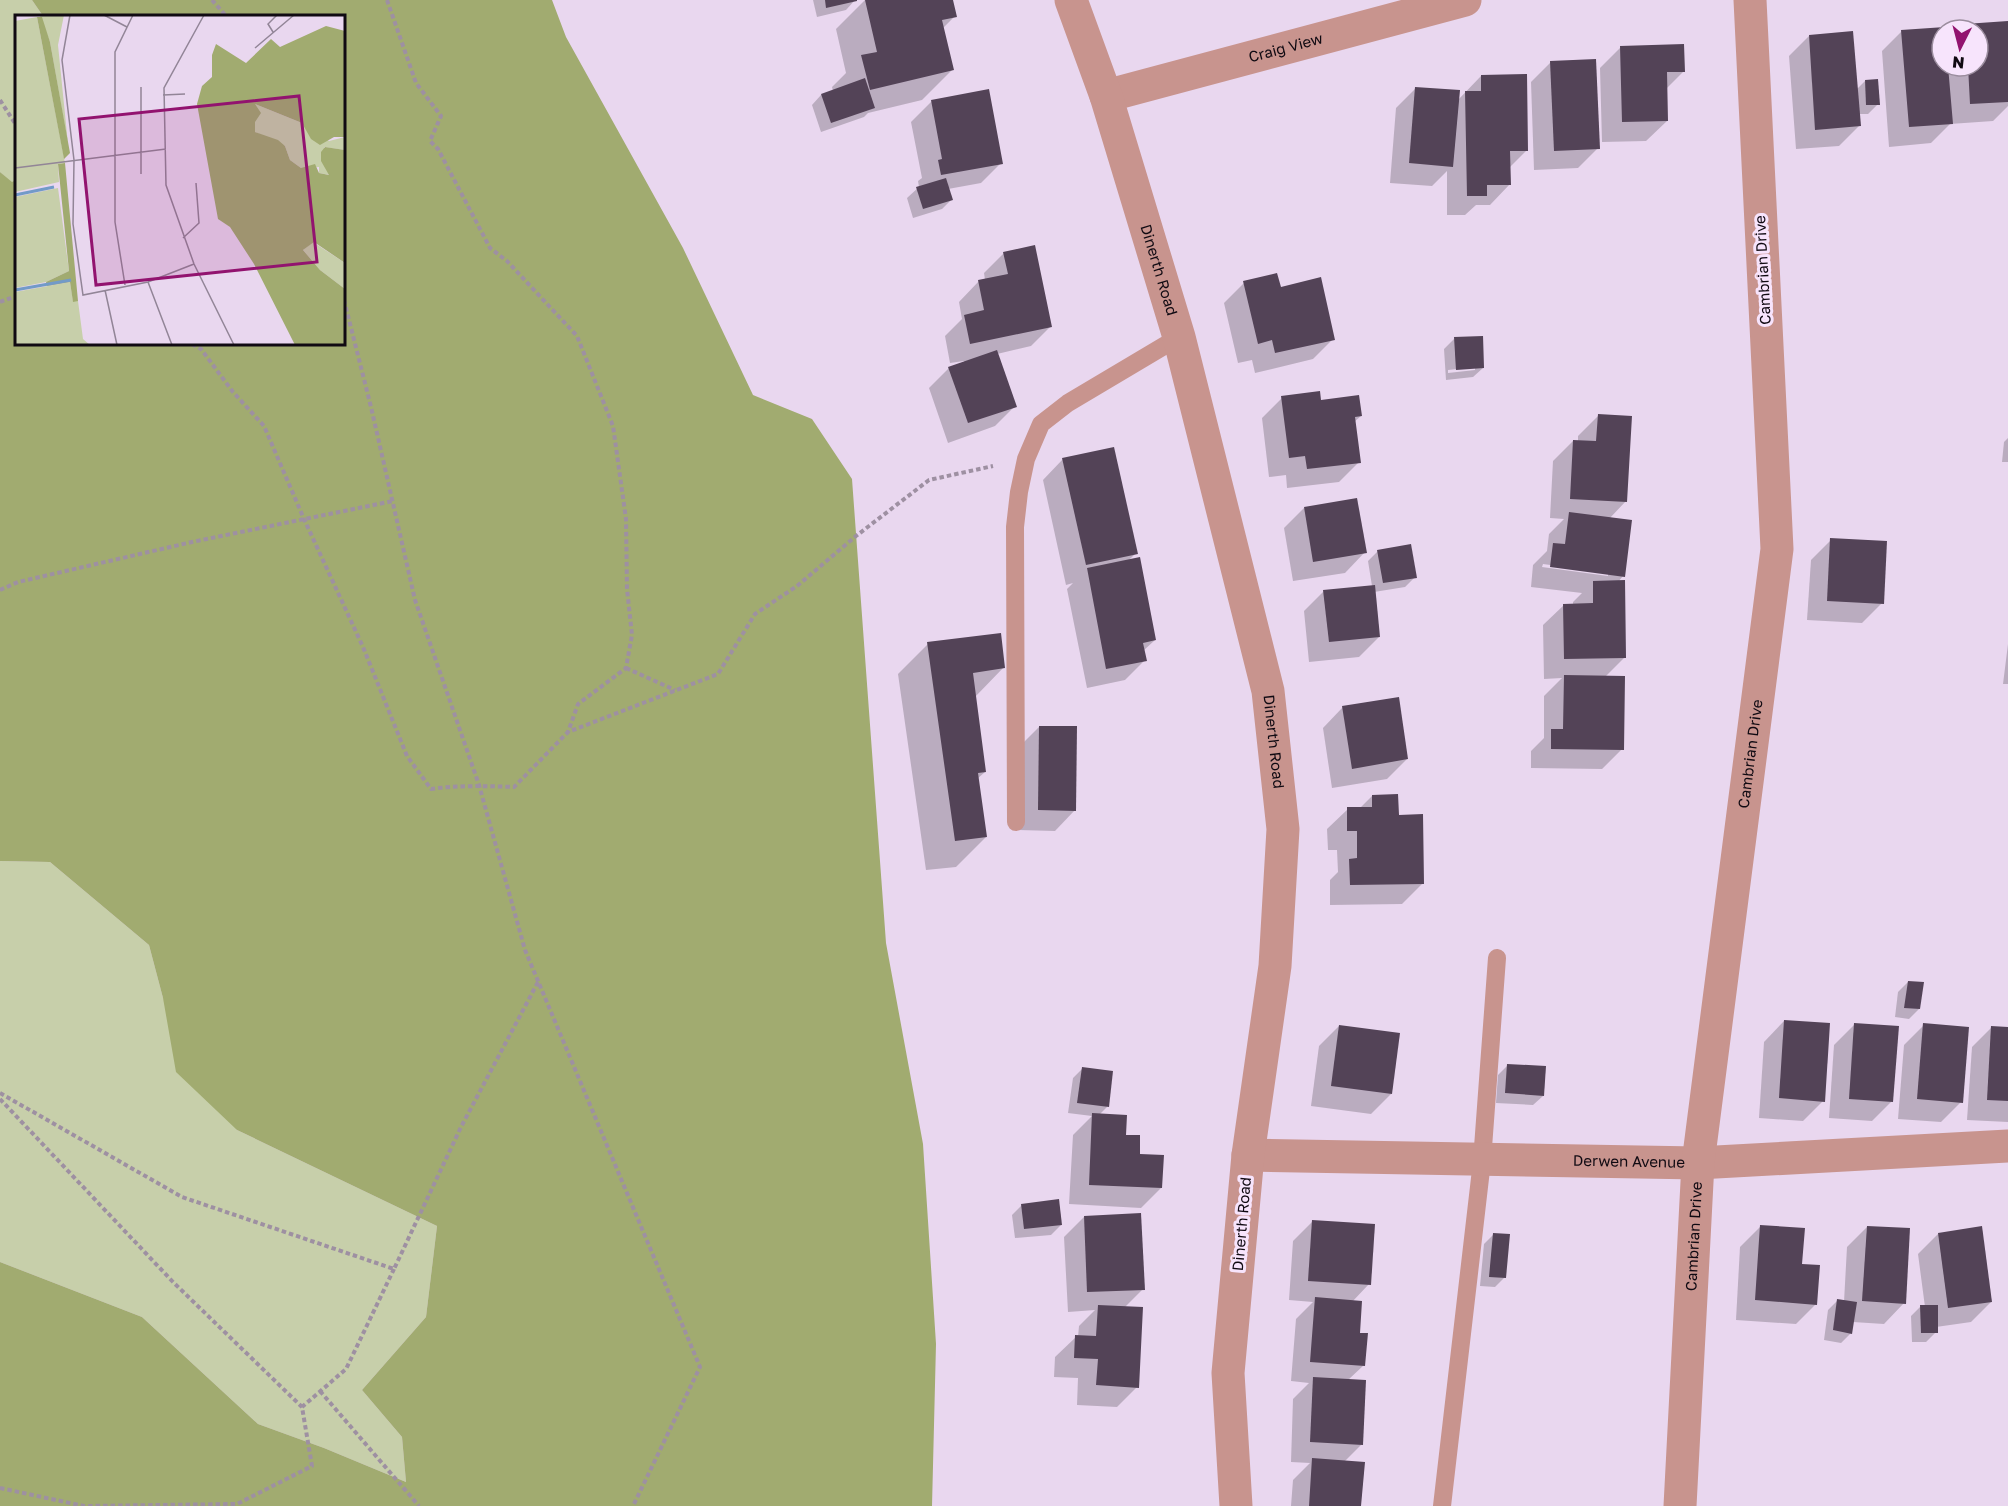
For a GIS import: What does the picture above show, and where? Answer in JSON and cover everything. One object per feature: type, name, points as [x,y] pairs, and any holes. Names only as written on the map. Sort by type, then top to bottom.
[{"type":"street","name":"Dinerth Road","points":[[1071,0],[1106,96],[1179,337],[1268,691],[1283,830],[1275,966],[1248,1155],[1228,1373],[1236,1506]]},
{"type":"street","name":"Craig View","points":[[1106,96],[1465,0]]},
{"type":"street","name":"Cambrian Drive","points":[[1680,1506],[1698,1163],[1777,549],[1750,0]]},
{"type":"street","name":"Derwen Avenue","points":[[1248,1155],[1482,1161],[1698,1163],[2008,1146]]},
{"type":"lane","points":[[1016,822],[1015,527],[1026,459],[1041,424],[1068,403],[1179,337]]},
{"type":"lane","points":[[1442,1506],[1482,1161],[1497,958]]},
{"type":"path","points":[[212,0],[225,15]]},
{"type":"path","points":[[194,345],[201,349],[233,392],[264,426],[363,647],[407,756],[431,789],[479,785],[514,788],[568,732],[578,704],[626,668],[632,635],[627,589],[626,519],[613,426],[577,336],[507,261],[490,248],[438,148],[430,141],[441,116],[416,83],[387,0]]},
{"type":"path","points":[[0,100],[15,123]]},
{"type":"path","points":[[0,302],[15,296]]},
{"type":"path","points":[[345,304],[416,600],[479,785],[525,950],[700,1367],[633,1506]]},
{"type":"path","points":[[568,732],[718,674],[755,614],[797,586],[856,536],[929,480],[1026,459]]},
{"type":"path","points":[[0,590],[29,579],[192,542],[393,501]]},
{"type":"path","points":[[626,668],[676,690]]},
{"type":"path","points":[[302,1407],[346,1369],[460,1127],[538,981]]},
{"type":"path","points":[[0,1093],[182,1197],[394,1269]]},
{"type":"path","points":[[0,1100],[173,1282],[302,1407],[312,1466],[237,1504],[84,1506],[0,1488]]},
{"type":"path","points":[[320,1391],[419,1506]]},
{"type":"green space","points":[[0,0],[32,0],[42,15],[15,15],[15,181],[12,183],[0,172]]},
{"type":"green space","points":[[32,0],[552,0],[566,37],[683,248],[753,395],[812,419],[852,479],[886,943],[923,1144],[936,1344],[932,1506],[0,1506],[0,1262],[142,1317],[258,1424],[406,1482],[402,1437],[362,1390],[426,1317],[437,1226],[237,1130],[176,1072],[163,998],[149,945],[50,862],[0,861],[0,172],[12,182],[15,180],[15,345],[345,345],[345,15],[42,15]]},
{"type":"green space","points":[[0,861],[50,862],[149,945],[163,998],[237,1130],[437,1226],[426,1317],[362,1390],[402,1437],[406,1482],[258,1424],[142,1317],[0,1262]]},
{"type":"building","points":[[825,0],[857,0],[857,1],[826,8]]},
{"type":"building","points":[[865,0],[953,0],[957,17],[942,20],[954,70],[870,90],[861,55],[877,52]]},
{"type":"building","points":[[2008,21],[2008,102],[1970,104],[1969,78],[1990,78],[1990,22]]},
{"type":"building","points":[[1930,28],[1930,78],[1949,78],[1953,124],[1909,127],[1901,30]]},
{"type":"building","points":[[1853,31],[1861,126],[1815,130],[1809,35]]},
{"type":"building","points":[[1684,44],[1685,72],[1667,72],[1668,121],[1622,122],[1620,46]]},
{"type":"building","points":[[1596,59],[1600,149],[1554,151],[1550,61]]},
{"type":"building","points":[[1527,74],[1528,151],[1510,151],[1511,185],[1487,185],[1487,196],[1467,196],[1465,91],[1481,91],[1481,75]]},
{"type":"building","points":[[865,78],[875,108],[831,123],[821,94]]},
{"type":"building","points":[[1878,79],[1880,105],[1866,105],[1865,80]]},
{"type":"building","points":[[1415,87],[1460,90],[1453,167],[1409,163]]},
{"type":"building","points":[[989,89],[1003,164],[941,175],[938,160],[942,159],[931,100]]},
{"type":"building","points":[[946,178],[953,200],[923,209],[916,187]]},
{"type":"building","points":[[1035,245],[1052,327],[970,344],[964,315],[984,310],[978,280],[1008,274],[1003,252]]},
{"type":"building","points":[[1277,273],[1281,287],[1321,277],[1335,340],[1275,353],[1272,340],[1258,344],[1243,281]]},
{"type":"building","points":[[1483,336],[1484,368],[1456,370],[1454,337]]},
{"type":"building","points":[[997,350],[1017,407],[968,423],[948,367]]},
{"type":"building","points":[[1320,391],[1321,400],[1359,395],[1362,416],[1355,417],[1361,463],[1307,469],[1305,456],[1289,458],[1281,396]]},
{"type":"building","points":[[1598,414],[1632,416],[1627,502],[1570,499],[1573,440],[1596,441]]},
{"type":"building","points":[[1114,447],[1138,554],[1086,565],[1062,458]]},
{"type":"building","points":[[1357,498],[1367,553],[1313,562],[1304,507]]},
{"type":"building","points":[[1569,512],[1632,520],[1625,577],[1550,567],[1553,543],[1565,544]]},
{"type":"building","points":[[1830,538],[1887,541],[1884,604],[1827,601]]},
{"type":"building","points":[[1411,544],[1417,578],[1383,583],[1377,550]]},
{"type":"building","points":[[1140,557],[1156,640],[1143,643],[1147,661],[1106,669],[1087,568]]},
{"type":"building","points":[[1625,580],[1626,658],[1564,659],[1563,604],[1593,603],[1593,581]]},
{"type":"building","points":[[1375,585],[1380,637],[1329,642],[1323,590]]},
{"type":"building","points":[[1001,633],[1005,668],[973,673],[986,772],[978,773],[987,837],[955,841],[927,642]]},
{"type":"building","points":[[1564,675],[1625,676],[1624,750],[1551,749],[1551,729],[1563,729]]},
{"type":"building","points":[[1399,697],[1408,759],[1352,769],[1342,706]]},
{"type":"building","points":[[1039,726],[1077,726],[1076,811],[1038,810]]},
{"type":"building","points":[[1398,794],[1399,815],[1423,814],[1424,884],[1350,885],[1349,859],[1357,858],[1357,831],[1347,831],[1347,807],[1372,807],[1372,795]]},
{"type":"building","points":[[1908,981],[1924,982],[1920,1009],[1904,1008]]},
{"type":"building","points":[[1784,1020],[1830,1023],[1825,1102],[1779,1098]]},
{"type":"building","points":[[1854,1023],[1899,1026],[1893,1102],[1849,1099]]},
{"type":"building","points":[[1923,1023],[1969,1027],[1963,1103],[1917,1099]]},
{"type":"building","points":[[1339,1025],[1400,1033],[1392,1094],[1331,1086]]},
{"type":"building","points":[[1991,1026],[2008,1027],[2008,1101],[1987,1100]]},
{"type":"building","points":[[1507,1064],[1546,1066],[1544,1096],[1505,1093]]},
{"type":"building","points":[[1082,1067],[1113,1071],[1109,1107],[1077,1103]]},
{"type":"building","points":[[1092,1113],[1127,1115],[1126,1135],[1140,1135],[1140,1154],[1164,1155],[1162,1188],[1089,1185]]},
{"type":"building","points":[[1059,1199],[1062,1225],[1024,1229],[1021,1204]]},
{"type":"building","points":[[1141,1213],[1145,1290],[1087,1292],[1084,1216]]},
{"type":"building","points":[[1312,1220],[1375,1224],[1371,1285],[1308,1281]]},
{"type":"building","points":[[1760,1225],[1805,1228],[1802,1264],[1820,1265],[1817,1305],[1755,1300]]},
{"type":"building","points":[[1867,1226],[1910,1228],[1906,1304],[1862,1301]]},
{"type":"building","points":[[1982,1226],[1992,1302],[1948,1308],[1938,1233]]},
{"type":"building","points":[[1493,1233],[1510,1234],[1506,1278],[1489,1277]]},
{"type":"building","points":[[1315,1297],[1362,1301],[1360,1333],[1368,1333],[1365,1366],[1310,1362]]},
{"type":"building","points":[[1837,1299],[1857,1302],[1852,1334],[1833,1330]]},
{"type":"building","points":[[1098,1305],[1143,1307],[1139,1388],[1096,1385],[1098,1359],[1074,1358],[1075,1335],[1096,1336]]},
{"type":"building","points":[[1920,1305],[1938,1305],[1938,1333],[1921,1333]]},
{"type":"building","points":[[1313,1377],[1366,1380],[1363,1445],[1310,1442]]},
{"type":"building","points":[[1312,1458],[1365,1462],[1361,1506],[1309,1506]]}]
